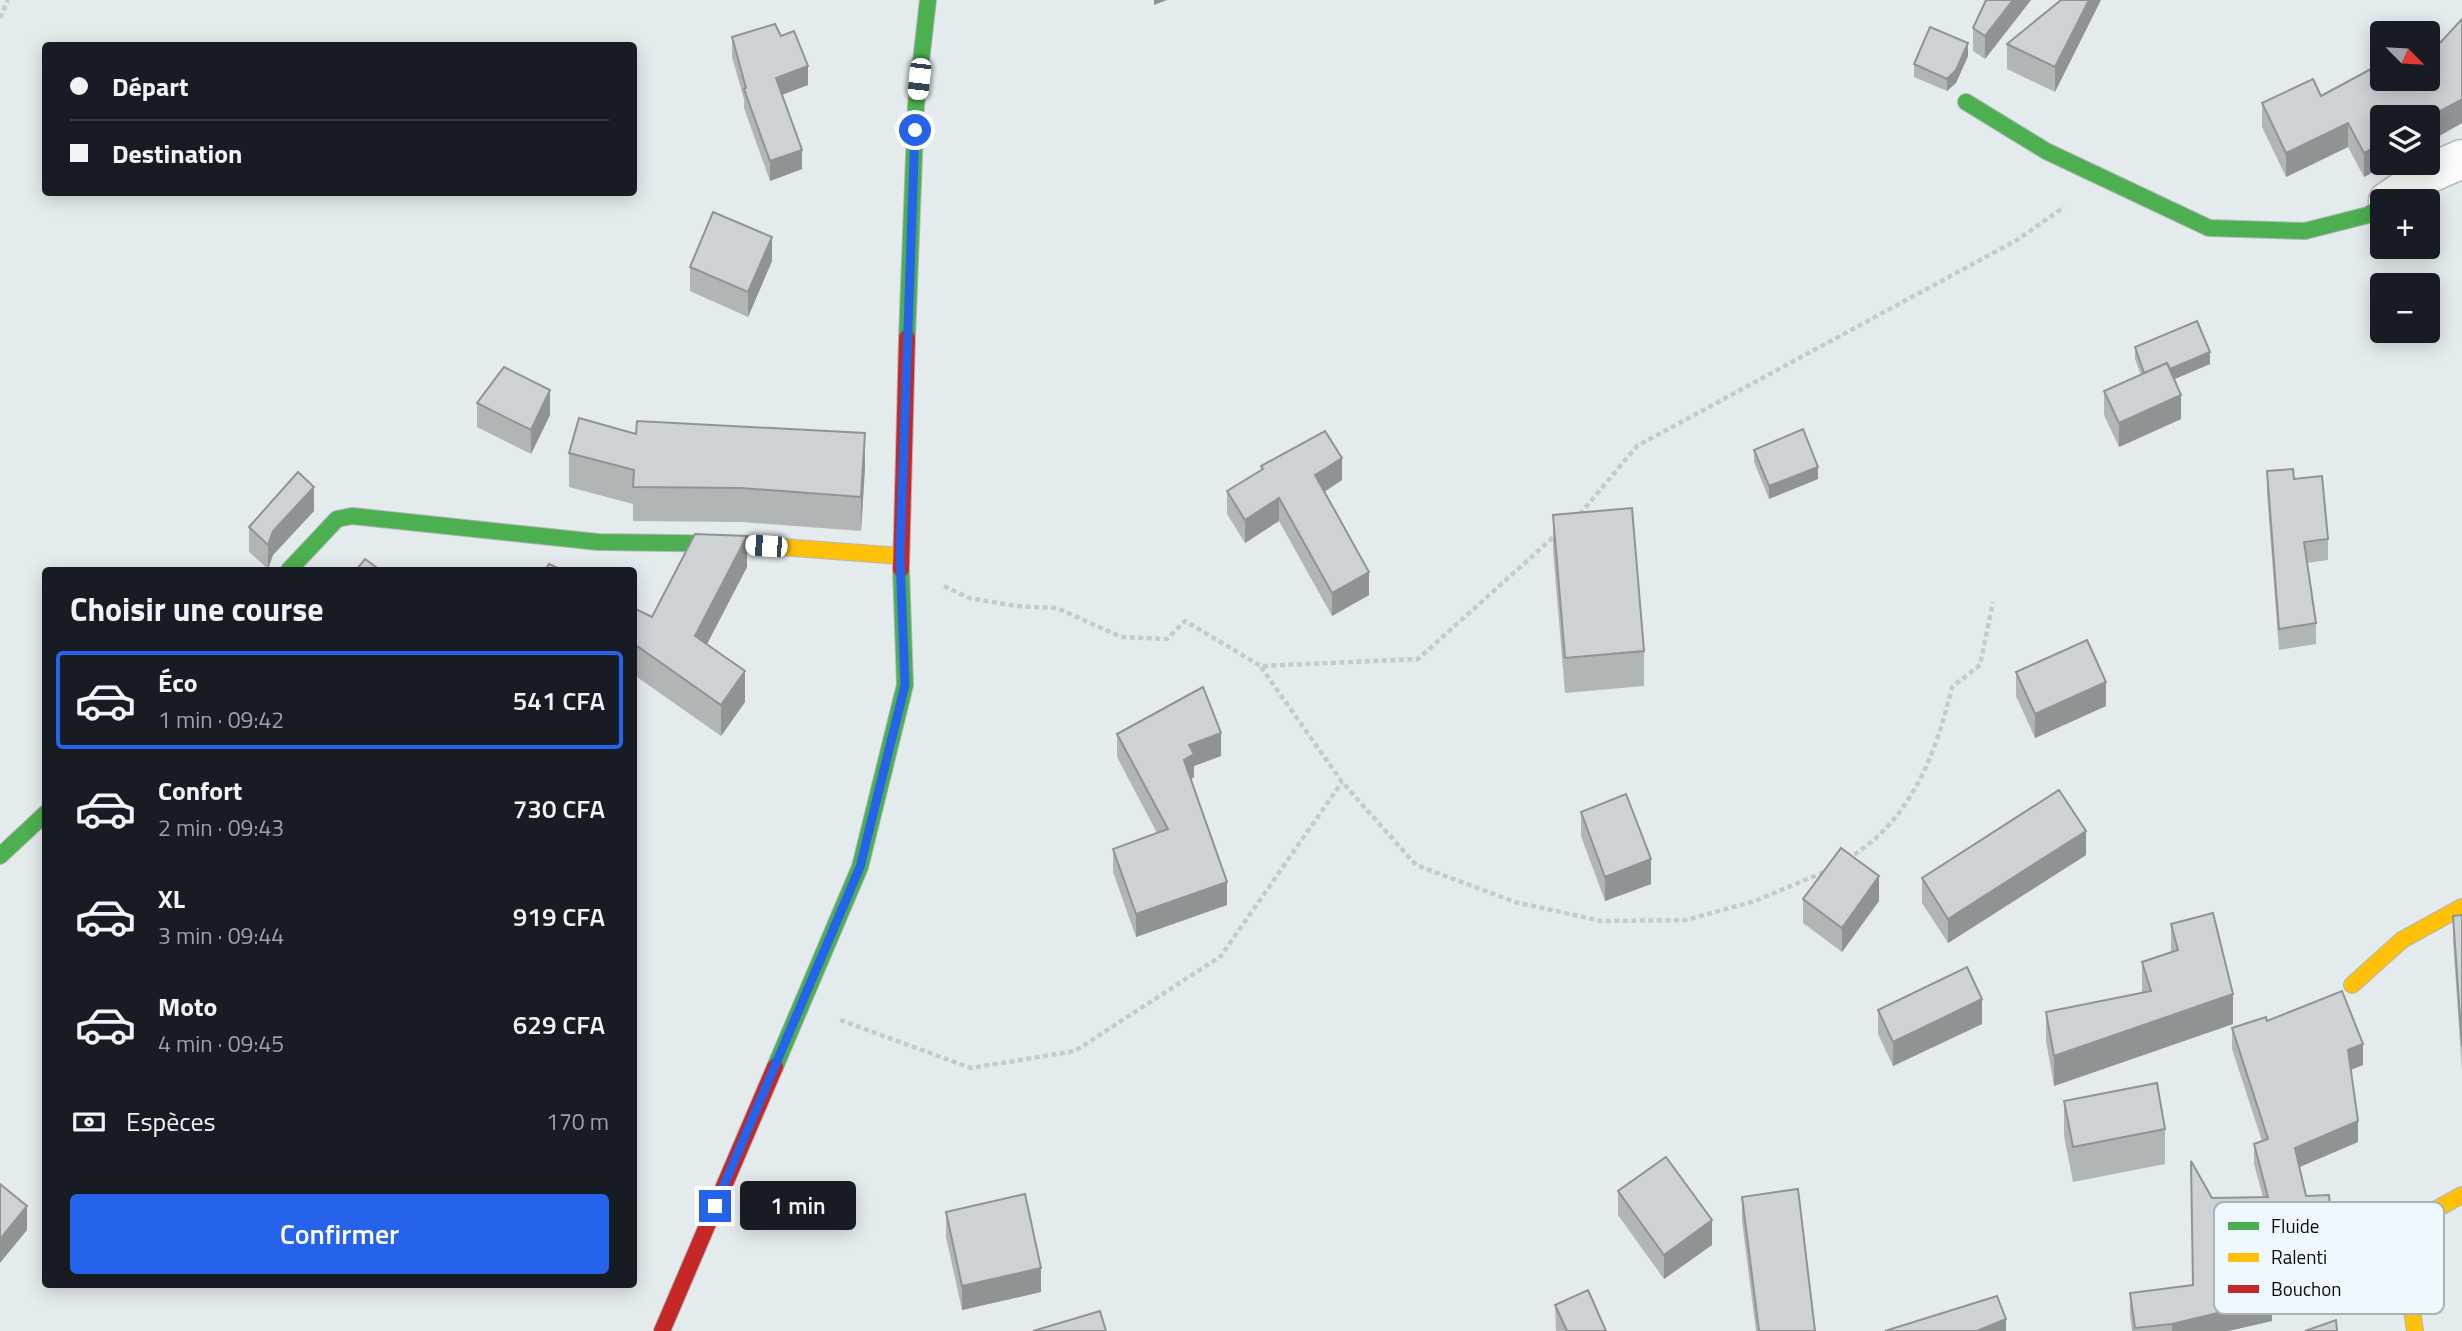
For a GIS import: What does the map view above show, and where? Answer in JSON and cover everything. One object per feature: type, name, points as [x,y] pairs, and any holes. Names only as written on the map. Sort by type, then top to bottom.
[{"type":"street","points":[[662,1331],[860,867],[905,685],[900,556],[916,119],[928,0]]},
{"type":"street","points":[[1966,102],[2046,151],[2106,177],[2209,228],[2305,231],[2370,214]]},
{"type":"street","points":[[2406,189],[2428,174],[2462,159]]},
{"type":"street","points":[[292,567],[337,519],[352,516],[598,542],[739,544],[900,556]]},
{"type":"street","points":[[0,855],[42,817]]},
{"type":"street","points":[[2352,985],[2401,938],[2436,918],[2462,908]]},
{"type":"street","points":[[2444,1205],[2462,1195]]},
{"type":"path","points":[[0,18],[8,0]]},
{"type":"path","points":[[1579,515],[1637,446],[2017,240],[2106,177]]},
{"type":"path","points":[[1261,666],[1418,659],[1558,533]]},
{"type":"path","points":[[900,556],[933,581],[969,598],[1016,606],[1057,608],[1121,637],[1167,639],[1185,621],[1261,666],[1342,782],[1416,865],[1515,902],[1601,920],[1686,920],[1755,901],[1830,869]]},
{"type":"path","points":[[1840,863],[1871,845],[1905,810],[1941,735],[1952,687],[1980,665],[1993,603]]},
{"type":"path","points":[[800,1005],[971,1068],[1075,1051],[1222,957],[1342,782]]},
{"type":"building","points":[[1986,0],[2013,0],[1985,36],[1973,28]]},
{"type":"building","points":[[2061,0],[2089,0],[2055,67],[2007,44]]},
{"type":"building","points":[[2462,19],[2461,100],[2440,111],[2440,105],[2370,105],[2370,150],[2364,153],[2348,123],[2286,153],[2262,103],[2313,79],[2321,96],[2370,69],[2370,91],[2440,91],[2441,42]]},
{"type":"building","points":[[775,24],[781,36],[794,31],[808,66],[776,78],[802,150],[770,161],[744,89],[746,88],[732,37]]},
{"type":"building","points":[[1930,27],[1968,43],[1956,70],[1947,79],[1914,64]]},
{"type":"building","points":[[713,212],[772,237],[748,292],[690,267]]},
{"type":"building","points":[[2197,321],[2210,352],[2170,369],[2167,363],[2144,373],[2135,347]]},
{"type":"building","points":[[2167,363],[2181,395],[2119,423],[2104,391]]},
{"type":"building","points":[[504,367],[550,390],[531,430],[477,403]]},
{"type":"building","points":[[579,418],[636,434],[637,421],[865,433],[861,497],[741,488],[633,487],[634,470],[569,453]]},
{"type":"building","points":[[1803,429],[1818,467],[1769,486],[1754,450]]},
{"type":"building","points":[[1325,431],[1342,458],[1315,475],[1369,572],[1332,593],[1279,498],[1245,520],[1227,491],[1263,469],[1261,466]]},
{"type":"building","points":[[2293,469],[2294,479],[2322,476],[2328,539],[2304,542],[2316,623],[2279,629],[2267,471]]},
{"type":"building","points":[[298,472],[314,487],[273,531],[268,545],[249,527]]},
{"type":"building","points":[[1632,508],[1644,651],[1565,658],[1553,515]]},
{"type":"building","points":[[695,534],[747,536],[695,636],[745,671],[721,705],[637,646],[637,610],[652,617]]},
{"type":"building","points":[[365,559],[376,567],[358,567]]},
{"type":"building","points":[[2087,640],[2106,682],[2035,714],[2016,672]]},
{"type":"building","points":[[1203,687],[1221,733],[1189,745],[1194,754],[1184,760],[1227,882],[1136,914],[1113,849],[1168,829],[1117,734]]},
{"type":"building","points":[[2059,790],[2086,831],[1948,919],[1922,878]]},
{"type":"building","points":[[1626,794],[1651,859],[1605,877],[1581,812]]},
{"type":"building","points":[[1841,848],[1879,876],[1842,928],[1803,899]]},
{"type":"building","points":[[2213,913],[2233,994],[2054,1056],[2046,1012],[2151,991],[2142,962],[2178,950],[2171,924]]},
{"type":"building","points":[[2462,915],[2462,1046],[2453,916]]},
{"type":"building","points":[[1967,967],[1982,999],[1893,1042],[1878,1010]]},
{"type":"building","points":[[2342,991],[2363,1044],[2348,1050],[2358,1121],[2295,1148],[2306,1196],[2329,1195],[2330,1202],[2214,1202],[2214,1314],[2172,1324],[2135,1328],[2130,1293],[2193,1285],[2191,1161],[2212,1198],[2268,1197],[2254,1144],[2268,1139],[2232,1028],[2266,1017],[2267,1021]]},
{"type":"building","points":[[2157,1083],[2165,1129],[2073,1147],[2064,1101]]},
{"type":"building","points":[[1666,1157],[1712,1220],[1664,1255],[1618,1191]]},
{"type":"building","points":[[0,1184],[27,1206],[0,1239]]},
{"type":"building","points":[[1798,1189],[1815,1331],[1759,1331],[1742,1197]]},
{"type":"building","points":[[1025,1194],[1041,1268],[962,1286],[946,1212]]},
{"type":"building","points":[[1588,1290],[1606,1331],[1567,1331],[1555,1305]]},
{"type":"building","points":[[1997,1296],[2006,1319],[1977,1331],[1885,1331]]},
{"type":"building","points":[[1100,1311],[1106,1331],[1033,1331]]},
{"type":"building","points":[[2336,1320],[2337,1331],[2305,1331]]},
{"type":"traffic: fast","points":[[907,338],[916,105],[928,0]]},
{"type":"traffic: fast","points":[[1966,102],[2046,151],[2209,228],[2305,231],[2370,214]]},
{"type":"traffic: fast","points":[[292,567],[337,519],[352,516],[598,542],[743,544]]},
{"type":"traffic: fast","points":[[775,1067],[860,867],[905,685],[901,569]]},
{"type":"traffic: fast","points":[[0,856],[42,817]]},
{"type":"traffic: slow","points":[[743,544],[900,556]]},
{"type":"traffic: slow","points":[[2352,985],[2402,940],[2462,907]]},
{"type":"traffic: slow","points":[[2444,1205],[2462,1195]]},
{"type":"traffic: slow","points":[[2413,1314],[2415,1331]]},
{"type":"traffic: jam","points":[[901,569],[907,338]]},
{"type":"traffic: jam","points":[[662,1331],[775,1067]]},
{"type":"route","points":[[715,1206],[860,867],[905,685],[900,556],[915,130]]}]
